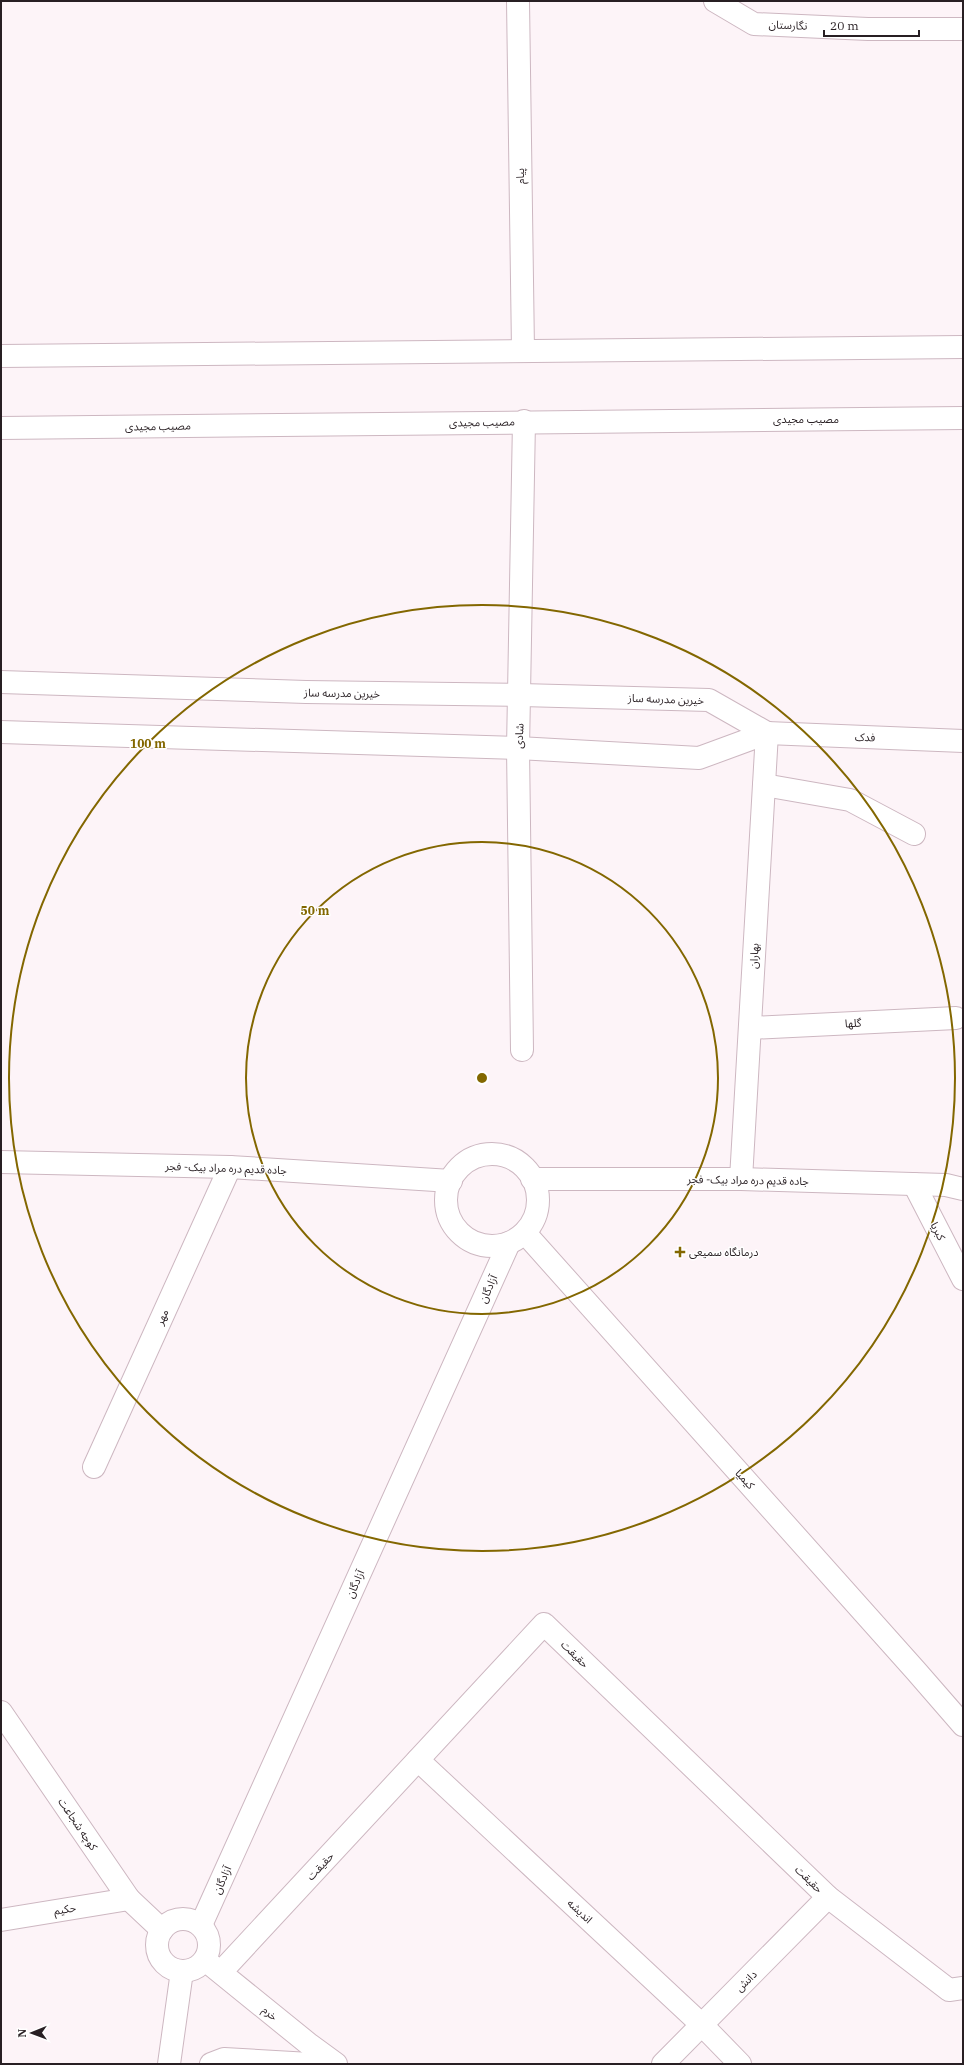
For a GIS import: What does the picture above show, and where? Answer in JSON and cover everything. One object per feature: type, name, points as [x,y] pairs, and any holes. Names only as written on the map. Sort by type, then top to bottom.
[{"type":"street","name":"پیام","points":[[518,1],[523,350]]},
{"type":"street","name":"نگارستان","points":[[715,1],[754,24],[868,29],[963,30]]},
{"type":"street","points":[[1,356],[963,347]]},
{"type":"street","name":"مصیب مجیدی","points":[[1,428],[524,421],[963,418]]},
{"type":"street","name":"شادی","points":[[522,1050],[518,748],[524,421]]},
{"type":"street","name":"خیرین مدرسه ساز","points":[[1,682],[306,692],[520,695],[710,700],[767,733]]},
{"type":"street","points":[[1,732],[518,748],[699,758],[767,733]]},
{"type":"street","name":"فدک","points":[[767,733],[963,741]]},
{"type":"street","name":"بهاران","points":[[741,1179],[767,733]]},
{"type":"street","points":[[764,785],[850,800],[914,834]]},
{"type":"street","name":"گلها","points":[[750,1028],[956,1018]]},
{"type":"street","points":[[479,1155],[503,1155],[524,1167],[532,1179],[537,1188],[537,1212],[517,1238],[504,1246],[480,1246],[459,1234],[447,1213],[446,1189],[458,1168],[479,1155]]},
{"type":"street","name":"جاده قدیم دره مراد بیک- فجر","points":[[1,1162],[230,1167],[451,1181]]},
{"type":"street","name":"مهر","points":[[94,1467],[230,1167]]},
{"type":"street","name":"جاده قدیم دره مراد بیک- فجر","points":[[532,1179],[741,1179],[946,1185],[963,1189]]},
{"type":"street","name":"کبریا","points":[[914,1184],[963,1279]]},
{"type":"street","name":"کیمیا","points":[[517,1238],[916,1671],[963,1726]]},
{"type":"street","name":"آزادگان","points":[[201,1925],[517,1238]]},
{"type":"street","name":"حقیقت","points":[[213,1966],[418,1760],[544,1624],[828,1897],[949,1990],[963,1988]]},
{"type":"street","name":"کوچه شجاعت","points":[[1,1712],[129,1899],[162,1930]]},
{"type":"street","name":"اندیشه","points":[[418,1760],[702,2025],[740,2064]]},
{"type":"street","name":"دانش","points":[[663,2064],[828,1897]]},
{"type":"street","name":"حکیم","points":[[1,1920],[129,1899]]},
{"type":"street","points":[[180,1919],[192,1920],[201,1925],[208,1936],[213,1966],[182,1971],[172,1969],[163,1961],[158,1952],[157,1940],[162,1930],[170,1922],[180,1919]]},
{"type":"street","name":"خرم","points":[[213,1966],[310,2045],[336,2064]]},
{"type":"street","points":[[169,2064],[182,1971]]},
{"type":"street","points":[[211,2064],[224,2059],[310,2064]]},
{"type":"place","name":"درمانگاه سمیعی","points":[[680,1252]]}]
